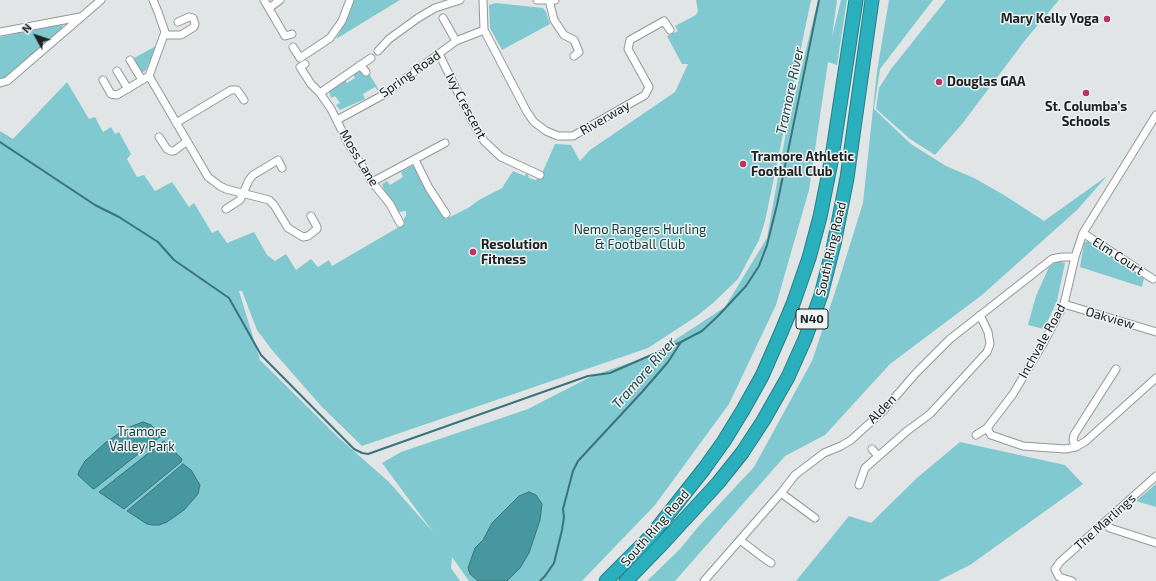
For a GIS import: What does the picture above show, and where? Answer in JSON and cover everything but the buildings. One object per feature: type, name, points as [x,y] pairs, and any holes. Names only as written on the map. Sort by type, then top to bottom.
[{"type":"highway","name":"South Ring Road","points":[[626,581],[718,483],[742,453],[764,421],[788,377],[805,338],[821,295],[834,244],[844,192],[872,0]]},
{"type":"highway","name":"South Ring Road","points":[[606,581],[652,536],[712,458],[747,403],[762,376],[780,335],[793,304],[809,258],[820,217],[832,157],[856,1]]},
{"type":"street","points":[[0,83],[7,81],[101,0]]},
{"type":"street","points":[[264,0],[285,36],[292,34]]},
{"type":"street","points":[[269,8],[280,0]]},
{"type":"street","points":[[293,47],[300,58],[330,38],[342,21],[350,0]]},
{"type":"street","points":[[378,51],[389,39],[418,18],[435,8],[460,0]]},
{"type":"street","points":[[483,0],[484,30]]},
{"type":"street","points":[[537,0],[551,0],[554,20],[564,35],[574,40],[579,52],[574,56]]},
{"type":"street","points":[[103,80],[113,95],[117,95],[149,76],[164,35],[164,28],[153,1]]},
{"type":"street","points":[[0,32],[80,17]]},
{"type":"street","points":[[164,35],[181,35],[194,28],[195,24],[192,18],[189,17],[178,22]]},
{"type":"street","points":[[443,18],[456,41]]},
{"type":"street","name":"Riverway","points":[[484,30],[527,112],[534,122],[546,131],[558,136],[573,136],[645,95],[649,87],[628,49],[630,40],[664,21],[670,30]]},
{"type":"street","name":"Spring Road","points":[[337,120],[383,95],[456,41],[484,30]]},
{"type":"street","name":"Ivy Crescent","points":[[439,54],[484,141],[501,157],[540,175]]},
{"type":"street","points":[[320,93],[371,58]]},
{"type":"street","points":[[130,60],[142,80]]},
{"type":"street","name":"Moss Lane","points":[[305,64],[300,67],[311,84],[320,93],[337,120],[348,143],[372,182],[390,204],[400,223]]},
{"type":"street","points":[[360,65],[366,72]]},
{"type":"street","points":[[117,71],[128,89]]},
{"type":"street","points":[[149,76],[186,142],[205,173],[212,181],[226,189],[269,200],[290,230],[302,237],[308,236],[317,230],[311,216]]},
{"type":"street","points":[[176,123],[232,90],[237,90],[244,100]]},
{"type":"street","name":"Inchvale Road","points":[[987,428],[1013,394],[1038,354],[1064,304],[1082,233],[1156,116]]},
{"type":"street","points":[[159,137],[166,149],[171,151],[174,151],[186,142]]},
{"type":"street","points":[[372,182],[445,143]]},
{"type":"street","points":[[226,209],[240,200],[249,180],[258,172],[278,160],[282,168]]},
{"type":"street","points":[[415,160],[429,188],[446,214]]},
{"type":"street","name":"Elm Court","points":[[1082,233],[1153,279]]},
{"type":"street","name":"Alden","points":[[704,581],[795,475],[824,453],[851,440],[883,411],[916,373],[942,347],[980,315],[1052,259],[1075,257]]},
{"type":"street","name":"Oakview","points":[[1064,304],[1156,332]]},
{"type":"street","points":[[859,485],[865,468],[907,431],[930,414],[987,352],[990,344],[988,332],[980,315]]},
{"type":"street","points":[[1076,447],[1072,440],[1074,435],[1116,369]]},
{"type":"street","points":[[976,435],[987,428],[991,435],[1023,446],[1065,450],[1076,447],[1086,441],[1156,378]]},
{"type":"street","points":[[872,449],[878,456]]},
{"type":"street","name":"The Marlings","points":[[1072,581],[1059,577],[1055,570],[1060,562],[1156,476]]},
{"type":"street","points":[[781,493],[808,509],[815,518]]},
{"type":"street","points":[[1104,523],[1110,528],[1156,543]]},
{"type":"street","points":[[740,540],[771,563]]},
{"type":"green space","points":[[352,0],[400,0],[336,39],[347,18]]},
{"type":"green space","points":[[696,0],[811,0],[765,221],[759,240],[738,279],[697,316],[648,348],[362,446],[322,407],[272,350],[257,330],[242,291],[239,291],[260,360],[338,437],[389,482],[433,532],[382,463],[401,452],[528,409],[592,376],[652,355],[725,307],[767,238],[786,132],[818,0],[837,0],[832,37],[841,0],[847,0],[837,65],[828,62],[809,190],[776,305],[729,404],[655,505],[582,581],[507,581],[520,568],[519,496],[492,523],[483,540],[475,548],[470,574],[478,581],[469,581],[452,557],[451,568],[460,581],[0,581],[0,131],[13,139],[67,82],[89,119],[95,117],[103,132],[111,127],[115,134],[119,132],[131,154],[127,159],[137,177],[144,175],[155,191],[172,182],[189,207],[194,203],[212,233],[218,230],[227,243],[254,232],[267,255],[275,261],[286,254],[296,270],[311,259],[318,267],[329,260],[332,266],[404,224],[406,211],[398,212],[384,191],[382,184],[387,181],[390,185],[403,177],[401,172],[412,166],[416,167],[446,219],[502,188],[513,171],[525,176],[527,172],[529,178],[535,180],[540,178],[555,144],[571,145],[580,161],[590,150],[675,92],[688,64],[682,64],[667,36],[678,31],[675,26],[696,15],[698,11]]},
{"type":"green space","points":[[889,0],[933,0],[880,69],[874,109],[911,144],[946,166],[974,178],[1004,195],[1044,221],[1107,176],[1077,210],[982,295],[890,364],[825,435],[785,456],[675,581],[647,581],[680,549],[698,527],[754,467],[812,361],[863,203],[877,71]]},
{"type":"green space","name":"Douglas GAA","points":[[946,0],[1059,0],[1026,39],[962,124],[935,155],[910,139],[876,109],[879,88],[891,69]]},
{"type":"green space","points":[[496,3],[543,8],[550,24],[502,50],[490,28],[489,5]]},
{"type":"green space","points":[[60,24],[63,25],[62,29],[5,78],[0,80],[0,37]]},
{"type":"green space","points":[[156,46],[146,70],[142,73],[134,58]]},
{"type":"green space","points":[[361,72],[363,76],[368,72],[379,90],[378,91],[375,87],[363,94],[365,99],[340,110],[336,105],[340,103],[335,96],[331,98],[329,91],[345,80],[347,83],[355,78],[353,74]]},
{"type":"green space","points":[[1087,241],[1144,278],[1142,287],[1080,267],[1084,243]]},
{"type":"green space","points":[[1058,261],[1065,263],[1057,301],[1044,329],[1028,325],[1036,296],[1049,267]]},
{"type":"green space","points":[[960,442],[1065,465],[1083,484],[970,565],[938,581],[796,581],[849,516],[871,523],[918,477]]},
{"type":"green space","points":[[1156,484],[1156,507],[1136,501]]},
{"type":"shaded area","points":[[143,422],[151,425],[161,436],[94,489],[78,475],[85,461],[105,443],[127,428]]},
{"type":"shaded area","points":[[164,441],[182,459],[181,462],[124,509],[99,492]]},
{"type":"shaded area","points":[[183,464],[191,470],[200,485],[198,494],[184,510],[167,522],[159,525],[147,524],[127,511]]},
{"type":"shaded area","points":[[529,492],[536,495],[542,504],[540,520],[529,553],[520,568],[507,581],[478,581],[470,574],[468,568],[475,548],[483,540],[492,523],[519,496]]},
{"type":"waterway","name":"Tramore River","points":[[540,581],[554,563],[562,530],[564,517],[563,509],[573,471],[578,461],[668,362],[681,342],[702,331],[718,316],[746,286],[759,266],[767,245],[777,205],[819,0]]},
{"type":"waterway","points":[[0,142],[95,205],[119,217],[158,242],[174,260],[229,298],[261,355],[354,449],[362,453],[368,454],[588,376],[610,373],[681,342]]},
{"type":"place","name":"Mary Kelly Yoga","points":[[1107,19]]},
{"type":"place","name":"Douglas GAA","points":[[939,82]]},
{"type":"place","name":"St. Columba’s Schools","points":[[1086,93]]},
{"type":"place","name":"Tramore Athletic Football Club","points":[[743,164]]},
{"type":"place","name":"Resolution Fitness","points":[[473,252]]},
{"type":"park label","name":"Nemo Rangers Hurling & Football Club","points":[[640,238]]},
{"type":"park label","name":"Tramore Valley Park","points":[[142,440]]}]
